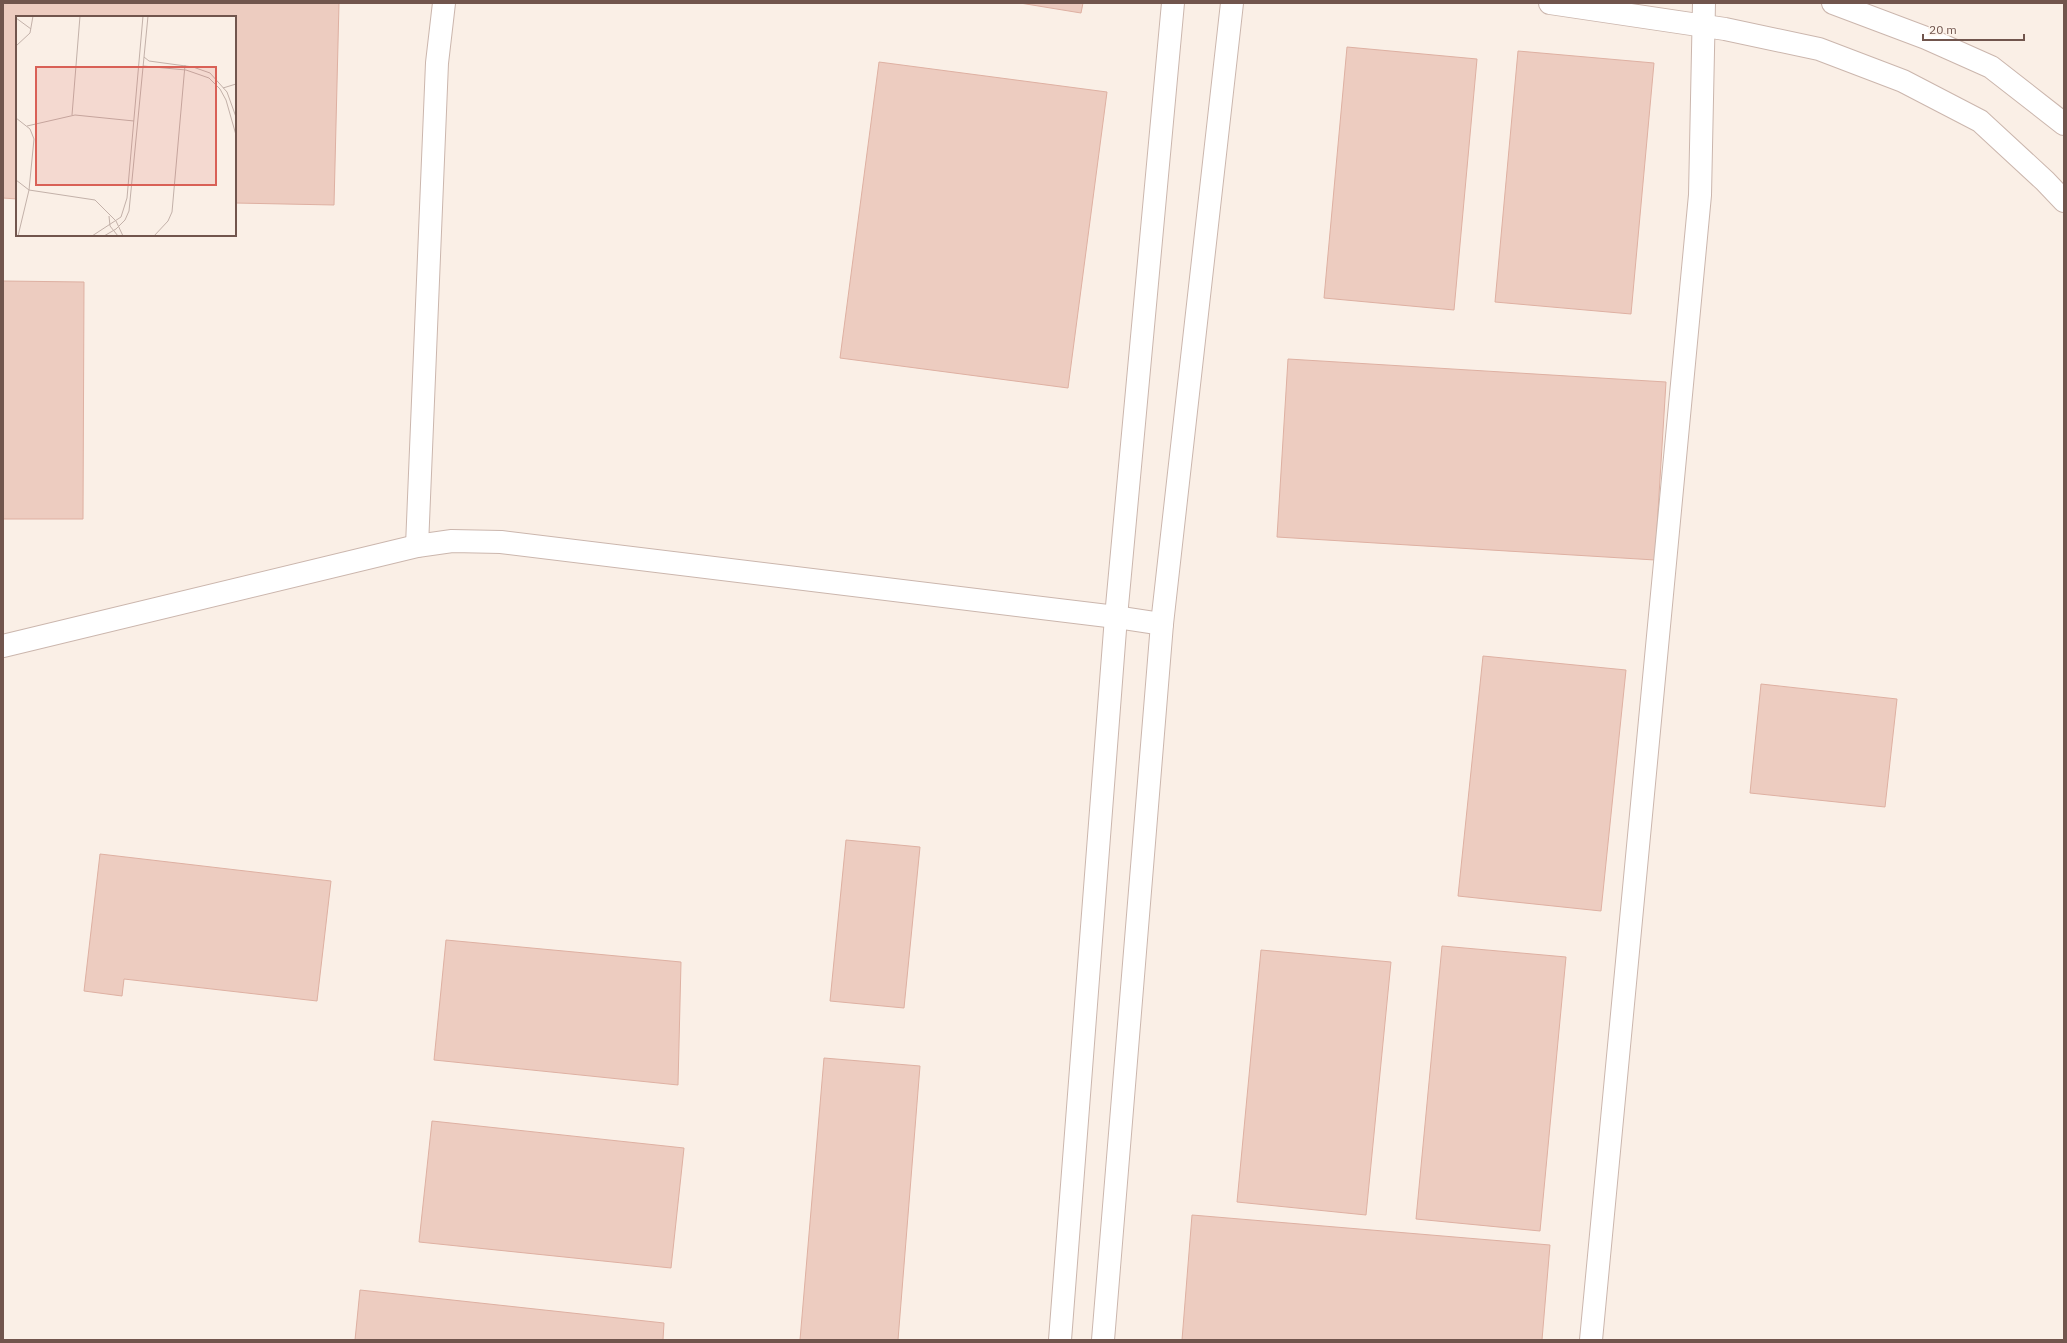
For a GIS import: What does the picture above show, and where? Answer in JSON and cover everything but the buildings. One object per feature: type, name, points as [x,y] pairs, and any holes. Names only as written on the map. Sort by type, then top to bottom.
[{"type":"lane","points":[[417,546],[437,63],[444,3]]},
{"type":"lane","points":[[1060,1340],[1116,617],[1173,3]]},
{"type":"lane","points":[[1103,1340],[1162,624],[1232,3]]},
{"type":"lane","points":[[1550,3],[1703,26],[1819,49],[1903,81],[1980,121],[2045,181],[2064,201]]},
{"type":"lane","points":[[1591,1340],[1700,195],[1704,3]]},
{"type":"lane","points":[[1833,3],[1926,38],[1991,67],[2064,124]]},
{"type":"lane","points":[[3,646],[417,546],[452,541],[501,542],[1116,617],[1162,624]]}]
